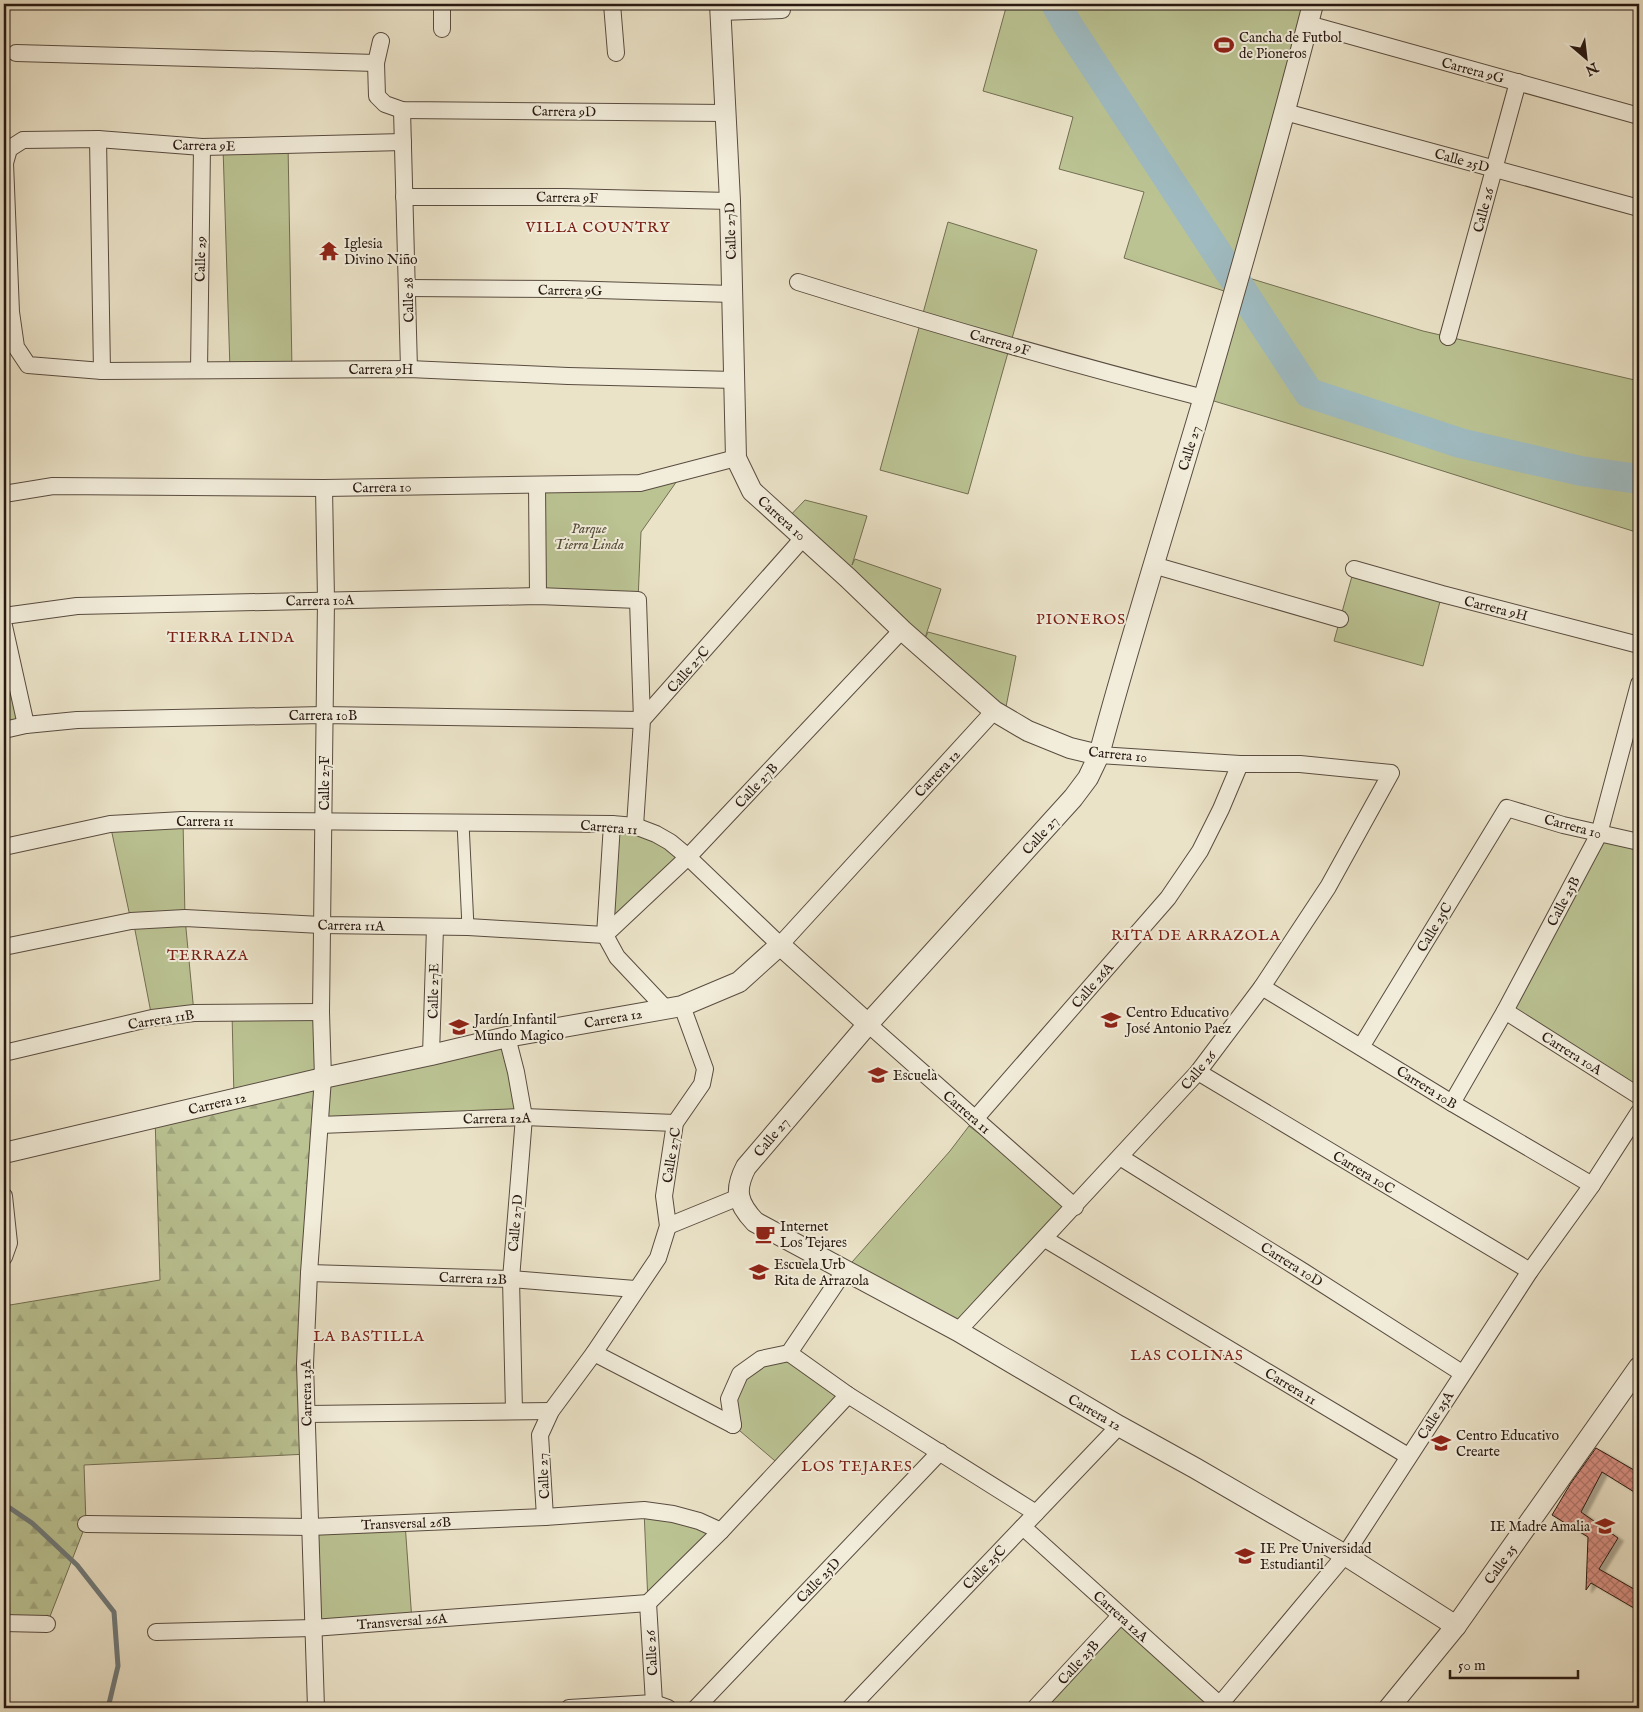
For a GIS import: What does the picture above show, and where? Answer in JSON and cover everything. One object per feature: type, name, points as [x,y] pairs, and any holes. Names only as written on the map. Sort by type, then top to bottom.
[{"type":"street","points":[[442,4],[442,29]]},
{"type":"street","points":[[612,4],[616,53]]},
{"type":"street","name":"Calle 27","points":[[739,1197],[739,1180],[746,1167],[868,1024],[1073,798],[1088,778],[1099,755],[1153,565],[1204,398],[1285,112],[1313,4]]},
{"type":"street","points":[[720,8],[782,10]]},
{"type":"street","name":"Calle 27D","points":[[720,8],[730,201],[736,458]]},
{"type":"street","name":"Carrera 9G","points":[[1308,24],[1639,116]]},
{"type":"street","points":[[381,41],[376,63],[377,96],[385,104],[402,110]]},
{"type":"street","points":[[16,53],[376,63]]},
{"type":"street","name":"Calle 26","points":[[1448,337],[1518,82]]},
{"type":"street","name":"Carrera 9D","points":[[402,110],[726,113]]},
{"type":"street","name":"Calle 28","points":[[402,110],[409,369]]},
{"type":"street","name":"Calle 25D","points":[[1285,112],[1639,208]]},
{"type":"street","points":[[98,139],[102,370]]},
{"type":"street","name":"Carrera 9E","points":[[28,365],[16,347],[11,312],[5,163],[9,149],[23,140],[98,139],[202,147],[403,142]]},
{"type":"street","name":"Calle 29","points":[[199,370],[202,147]]},
{"type":"street","name":"Carrera 9F","points":[[404,197],[564,197],[730,201]]},
{"type":"street","name":"Carrera 9F","points":[[798,282],[921,321],[1010,344],[1091,369],[1204,398]]},
{"type":"street","name":"Carrera 9G","points":[[408,288],[564,289],[732,294]]},
{"type":"street","name":"Carrera 9H","points":[[28,365],[102,370],[409,369],[568,376],[735,380]]},
{"type":"street","name":"Carrera 10","points":[[4,494],[52,486],[324,488],[640,483],[736,458],[752,491],[804,537],[902,630],[994,711],[1028,731],[1070,748],[1099,755],[1240,764],[1300,764],[1391,773]]},
{"type":"street","points":[[537,485],[538,596]]},
{"type":"street","name":"Calle 27F","points":[[323,1078],[321,925],[326,600],[324,488]]},
{"type":"street","name":"Calle 27C","points":[[642,720],[804,537]]},
{"type":"street","points":[[1153,565],[1340,619]]},
{"type":"street","name":"Carrera 9H","points":[[1354,569],[1639,645]]},
{"type":"street","name":"Carrera 10A","points":[[4,616],[77,606],[538,596],[638,600],[642,720]]},
{"type":"street","points":[[4,626],[26,725]]},
{"type":"street","name":"Calle 27B","points":[[605,934],[688,857],[902,630]]},
{"type":"street","name":"Calle 25B","points":[[1452,1103],[1505,1010],[1599,834],[1639,684]]},
{"type":"street","name":"Carrera 12","points":[[4,1153],[507,1037],[674,1007],[739,982],[780,945],[994,711]]},
{"type":"street","name":"Carrera 10B","points":[[4,730],[26,725],[77,720],[323,714],[642,720]]},
{"type":"street","points":[[635,826],[642,720]]},
{"type":"street","name":"Calle 26A","points":[[975,1119],[1168,898],[1200,851],[1221,809],[1240,764]]},
{"type":"street","name":"Calle 26","points":[[958,1331],[1198,1072],[1262,987],[1328,887],[1391,773]]},
{"type":"street","name":"Carrera 10","points":[[1508,808],[1599,834],[1639,842]]},
{"type":"street","name":"Calle 25C","points":[[1362,1047],[1508,808]]},
{"type":"street","name":"Carrera 11","points":[[4,846],[110,824],[183,820],[612,824],[635,826],[670,842],[688,857],[780,945],[1074,1207]]},
{"type":"street","points":[[463,823],[468,927]]},
{"type":"street","points":[[612,824],[605,934],[617,957],[674,1007]]},
{"type":"street","name":"Carrera 11A","points":[[4,947],[130,921],[185,918],[321,925],[468,927],[605,934]]},
{"type":"street","name":"Calle 27E","points":[[431,1055],[435,927]]},
{"type":"street","name":"Carrera 10B","points":[[1262,987],[1452,1103],[1592,1185]]},
{"type":"street","name":"Calle 27C","points":[[668,1226],[664,1196],[675,1123],[702,1084],[705,1069],[674,1007]]},
{"type":"street","name":"Carrera 10A","points":[[1505,1010],[1639,1096]]},
{"type":"street","name":"Carrera 11B","points":[[4,1053],[152,1018],[194,1013],[321,1012]]},
{"type":"street","name":"Calle 27D","points":[[507,1037],[516,1072],[524,1117],[511,1279],[514,1411]]},
{"type":"street","name":"Carrera 10C","points":[[1198,1072],[1530,1271]]},
{"type":"street","name":"Carrera 13A","points":[[316,1708],[305,1364],[309,1273],[323,1078]]},
{"type":"street","name":"Calle 25A","points":[[1218,1707],[1345,1555],[1462,1372],[1530,1271],[1592,1185],[1639,1112]]},
{"type":"street","name":"Carrera 12A","points":[[320,1124],[524,1117],[675,1123]]},
{"type":"street","name":"Carrera 10D","points":[[1120,1158],[1462,1372]]},
{"type":"street","points":[[4,1196],[9,1243],[4,1257]]},
{"type":"street","points":[[668,1226],[739,1197]]},
{"type":"street","name":"Carrera 12","points":[[739,1197],[745,1212],[755,1222],[958,1331],[1118,1426],[1195,1468],[1345,1555],[1456,1626]]},
{"type":"street","name":"Calle 27","points":[[545,1517],[540,1435],[551,1411],[594,1353],[658,1258],[668,1226]]},
{"type":"street","name":"Carrera 11","points":[[1045,1239],[1408,1456]]},
{"type":"street","points":[[594,1353],[733,1425],[729,1399],[740,1374],[761,1359],[789,1353],[845,1270]]},
{"type":"street","name":"Carrera 12B","points":[[309,1273],[511,1279],[636,1289]]},
{"type":"street","points":[[789,1353],[848,1395],[1036,1513]]},
{"type":"street","name":"Calle 25","points":[[1389,1708],[1456,1626],[1639,1367]]},
{"type":"street","points":[[648,1603],[722,1531],[848,1395]]},
{"type":"street","points":[[307,1414],[551,1411]]},
{"type":"street","name":"Calle 25C","points":[[850,1708],[1118,1426]]},
{"type":"street","name":"Calle 25D","points":[[696,1708],[940,1452]]},
{"type":"street","name":"Transversal 26B","points":[[86,1524],[310,1527],[545,1517],[644,1510],[673,1514],[699,1521],[722,1531]]},
{"type":"street","name":"Carrera 12A","points":[[1023,1527],[1218,1707]]},
{"type":"street","name":"Calle 26","points":[[648,1603],[661,1706]]},
{"type":"street","name":"Transversal 26A","points":[[156,1632],[313,1628],[648,1603]]},
{"type":"street","name":"Calle 25B","points":[[1035,1708],[1120,1616]]},
{"type":"street","points":[[4,1623],[47,1624]]},
{"type":"street","points":[[569,1708],[661,1706]]},
{"type":"green space","points":[[1007,4],[1313,4],[1239,275],[1423,331],[1639,381],[1639,533],[1204,398],[1233,294],[1124,258],[1144,192],[1059,169],[1073,117],[983,91]]},
{"type":"green space","points":[[288,144],[292,370],[230,370],[223,147]]},
{"type":"green space","points":[[948,222],[1037,250],[968,494],[880,470]]},
{"type":"green space","name":"Parque Tierra Linda","points":[[684,471],[641,532],[638,600],[538,596],[537,485]]},
{"type":"green space","points":[[805,500],[867,516],[852,565],[855,559],[941,589],[924,641],[928,632],[1016,656],[1004,717],[785,521]]},
{"type":"green space","points":[[1354,569],[1442,594],[1423,666],[1334,641]]},
{"type":"green space","points":[[4,626],[26,725],[4,730]]},
{"type":"green space","points":[[183,820],[185,918],[194,1013],[152,1018],[134,925],[131,921],[110,824]]},
{"type":"green space","points":[[612,824],[635,826],[683,857],[605,935]]},
{"type":"green space","points":[[1599,834],[1639,842],[1639,1096],[1505,1011]]},
{"type":"green space","points":[[232,1012],[321,1012],[323,1078],[507,1037],[524,1117],[320,1125],[323,1079],[234,1099]]},
{"type":"green space","points":[[323,1078],[308,1454],[84,1465],[86,1524],[47,1624],[4,1624],[4,1306],[160,1280],[155,1117]]},
{"type":"green space","points":[[969,1126],[1075,1207],[958,1331],[845,1270],[950,1151]]},
{"type":"green space","points":[[789,1353],[848,1395],[781,1466],[733,1425],[740,1374]]},
{"type":"green space","points":[[644,1510],[721,1531],[648,1603]]},
{"type":"green space","points":[[405,1523],[412,1621],[313,1628],[310,1527]]},
{"type":"green space","points":[[1120,1616],[1217,1708],[1035,1708]]},
{"type":"building","points":[[1596,1448],[1639,1473],[1639,1495],[1602,1472],[1581,1512],[1618,1538],[1599,1569],[1639,1592],[1639,1611],[1591,1583],[1586,1590],[1588,1537],[1552,1515],[1571,1483]]},
{"type":"waterway","points":[[1056,4],[1069,27],[1309,393],[1460,443],[1581,471],[1639,479]]},
{"type":"waterway","points":[[4,1504],[32,1523],[77,1565],[114,1612],[118,1666],[108,1708]]},
{"type":"place","name":"Cancha de Futbol de Pioneros","points":[[1224,45]]},
{"type":"place","name":"Iglesia Divino Niño","points":[[329,251]]},
{"type":"place","name":"Centro Educativo José Antonio Paez","points":[[1111,1020]]},
{"type":"place","name":"Jardín Infantil Mundo Magico","points":[[459,1027]]},
{"type":"place","name":"Escuela","points":[[878,1075]]},
{"type":"place","name":"Internet Los Tejares","points":[[765,1234]]},
{"type":"place","name":"Escuela Urb Rita de Arrazola","points":[[759,1272]]},
{"type":"place","name":"Centro Educativo Crearte","points":[[1441,1443]]},
{"type":"place","name":"IE Madre Amalia","points":[[1605,1526]]},
{"type":"place","name":"IE Pre Universidad Estudiantil","points":[[1245,1556]]},
{"type":"district","name":"VILLA COUNTRY","points":[[598,227]]},
{"type":"district","name":"PIONEROS","points":[[1081,619]]},
{"type":"district","name":"TIERRA LINDA","points":[[231,637]]},
{"type":"district","name":"RITA DE ARRAZOLA","points":[[1196,935]]},
{"type":"district","name":"TERRAZA","points":[[208,955]]},
{"type":"district","name":"LA BASTILLA","points":[[369,1336]]},
{"type":"district","name":"LAS COLINAS","points":[[1187,1355]]},
{"type":"district","name":"LOS TEJARES","points":[[857,1466]]}]
